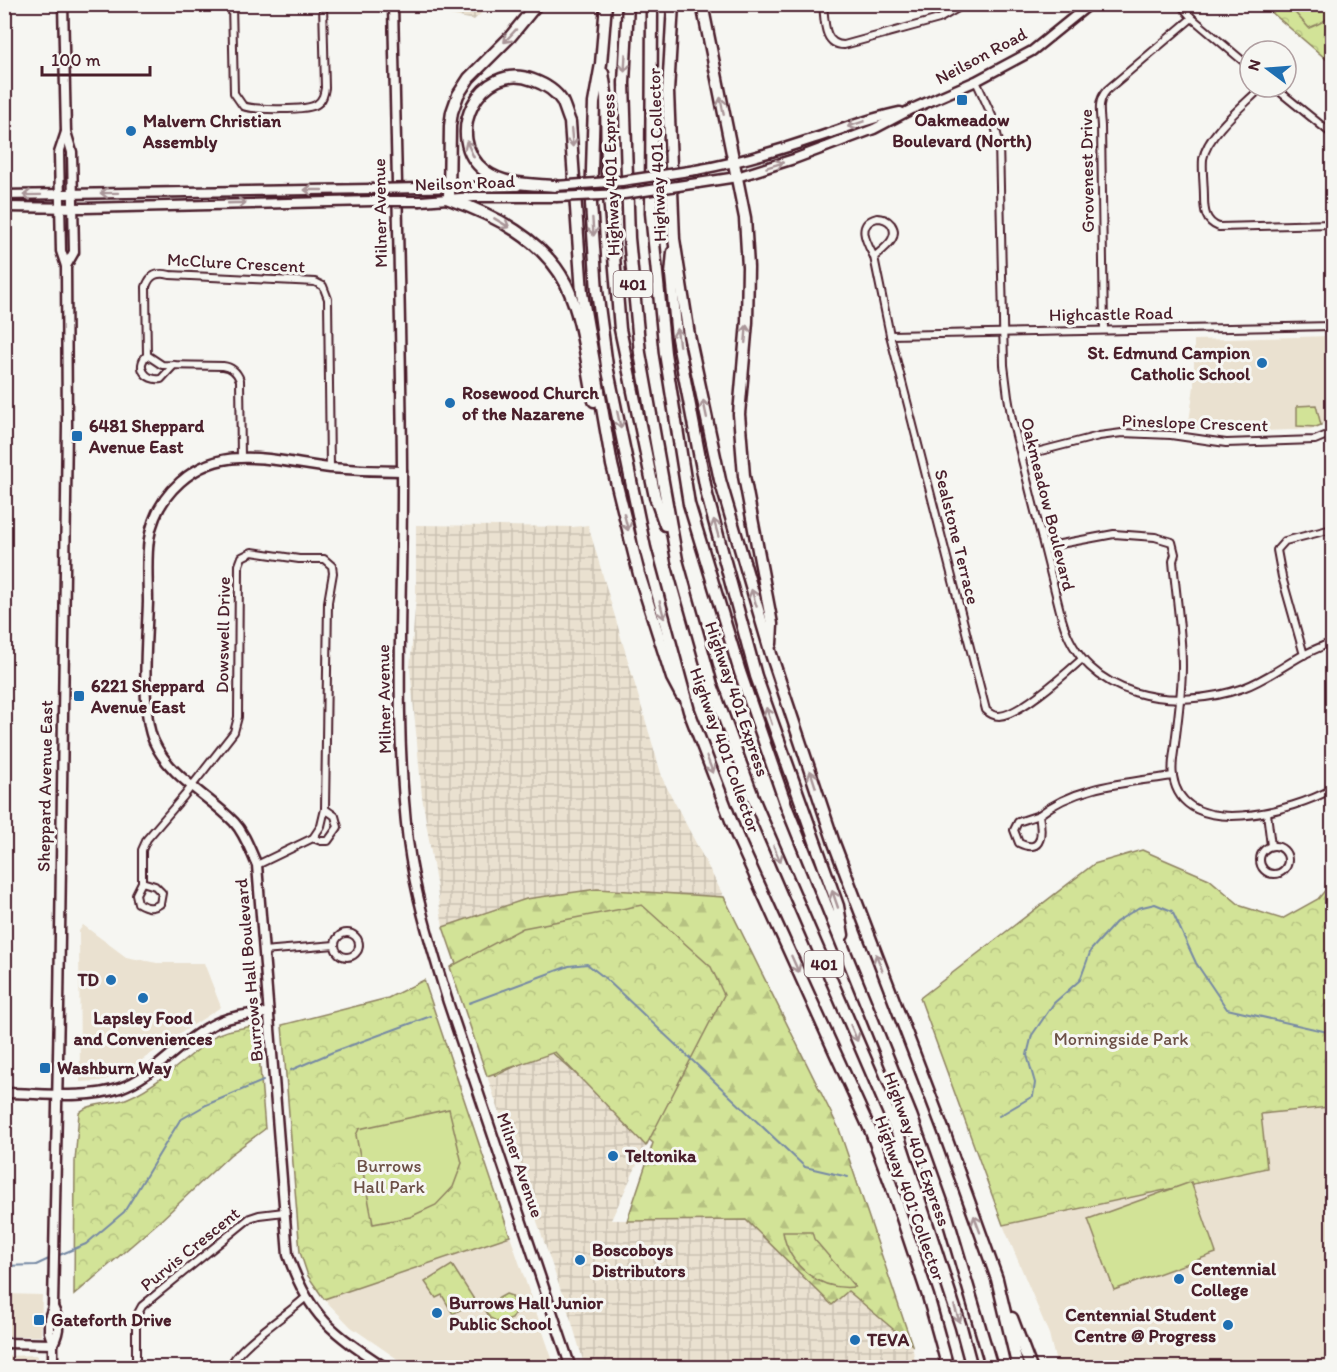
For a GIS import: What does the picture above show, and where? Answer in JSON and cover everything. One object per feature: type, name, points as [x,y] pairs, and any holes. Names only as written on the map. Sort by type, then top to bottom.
[{"type":"highway","points":[[537,4],[510,37],[469,78],[458,95],[450,126],[449,199],[477,209],[544,251],[566,284],[579,322],[603,450],[612,465]]},
{"type":"highway","name":"Highway 401 Collector","points":[[606,4],[601,64],[594,103],[591,204],[597,291],[607,366],[645,548],[689,711],[737,836],[875,1142],[928,1296],[948,1368]]},
{"type":"highway","name":"Highway 401 Express","points":[[628,4],[624,82],[628,238],[640,353],[677,560],[712,685],[756,805],[899,1137],[961,1327],[972,1368]]},
{"type":"highway","name":"Highway 401 Express","points":[[652,4],[651,213],[665,353],[689,504],[747,693],[787,808],[911,1115],[947,1216],[992,1368]]},
{"type":"highway","name":"Highway 401 Collector","points":[[673,4],[668,92],[674,239],[689,335],[720,480],[771,654],[834,843],[943,1129],[997,1279],[1018,1368]]},
{"type":"highway","points":[[702,4],[746,218],[747,322],[739,414],[744,476],[772,624],[771,654]]},
{"type":"highway","points":[[601,64],[606,93],[607,172],[620,329],[656,497],[677,560]]},
{"type":"highway","points":[[556,192],[511,182],[485,171],[473,158],[465,140],[467,119],[475,99],[488,86],[507,75],[526,77],[546,85],[561,100],[570,122],[582,293],[612,465],[642,585],[672,678],[689,711]]},
{"type":"highway","points":[[674,239],[671,274],[677,338],[707,495],[756,676],[838,906],[846,956]]},
{"type":"highway","points":[[997,1279],[1031,1368]]},
{"type":"main road","name":"Sheppard Avenue East","points":[[63,4],[66,132],[72,152],[74,252],[66,266]]},
{"type":"main road","name":"Milner Avenue","points":[[393,4],[402,471],[399,679],[402,772],[411,861],[429,941],[448,1002],[571,1368]]},
{"type":"main road","name":"Neilson Road","points":[[4,195],[449,186],[624,194],[737,177],[794,159],[864,132],[975,81],[1032,51],[1090,4]]},
{"type":"main road","name":"Neilson Road","points":[[4,207],[73,208],[421,201],[556,192],[696,171],[733,163],[878,117],[912,109]]},
{"type":"main road","name":"Sheppard Avenue East","points":[[53,1368],[53,1344],[58,1332],[58,1318],[53,1307],[53,1240],[67,426],[66,266],[61,251],[59,153],[66,132]]},
{"type":"main road","points":[[178,192],[178,205]]},
{"type":"main road","name":"Burrows Hall Boulevard","points":[[386,1368],[330,1328],[306,1297],[288,1255],[257,866],[244,835],[234,822],[171,767],[155,744],[148,720],[146,692],[149,539],[156,516],[166,498],[182,480],[189,474],[223,459],[241,457],[330,468],[402,471]]},
{"type":"main road","points":[[4,1093],[90,1093],[118,1088],[142,1077],[206,1028],[232,1017],[269,1013]]},
{"type":"main road","points":[[4,1343],[53,1344]]},
{"type":"street","points":[[232,4],[234,93],[243,106],[253,109],[314,107],[321,100],[325,88],[323,4]]},
{"type":"street","points":[[823,4],[826,29],[830,40],[838,45],[844,45],[939,19],[965,4]]},
{"type":"street","points":[[1179,4],[1238,57]]},
{"type":"street","name":"Grovenest Drive","points":[[1104,329],[1099,104],[1107,90],[1192,18]]},
{"type":"street","name":"Oakmeadow Boulevard","points":[[975,81],[993,118],[999,142],[1003,331],[1008,397],[1065,631],[1082,659],[1101,677],[1126,689],[1154,697],[1180,699],[1213,696],[1246,687],[1332,642]]},
{"type":"street","points":[[1251,99],[1208,144],[1203,159],[1204,205],[1207,219],[1220,227],[1332,224]]},
{"type":"street","points":[[1289,99],[1332,134]]},
{"type":"street","name":"Sealstone Terrace","points":[[874,257],[893,238],[891,224],[882,218],[868,222],[864,230],[865,240],[874,257],[890,334],[986,711],[1000,716],[1011,712],[1041,694],[1082,659]]},
{"type":"street","name":"McClure Crescent","points":[[174,365],[161,379],[155,380],[141,368],[141,363],[147,355],[146,287],[148,279],[154,275],[159,273],[320,284],[325,289],[328,299],[330,468]]},
{"type":"street","name":"Highcastle Road","points":[[890,334],[1332,326]]},
{"type":"street","points":[[147,355],[162,365],[228,367],[237,374],[240,387],[241,457]]},
{"type":"street","name":"Pineslope Crescent","points":[[1021,456],[1099,436],[1122,433],[1171,435],[1226,443],[1315,440],[1332,433]]},
{"type":"street","points":[[1304,655],[1282,577],[1277,550],[1285,541],[1332,529]]},
{"type":"street","points":[[1044,547],[1114,534],[1163,538],[1172,542],[1175,554],[1173,561],[1182,665],[1173,776],[1182,796],[1192,805],[1216,815],[1267,813],[1309,800],[1332,789]]},
{"type":"street","name":"Dowswell Drive","points":[[193,786],[234,732],[238,717],[239,565],[242,557],[252,552],[299,559],[324,559],[332,566],[333,573],[328,602],[325,809],[321,826],[313,838],[257,866]]},
{"type":"street","points":[[1039,815],[1042,831],[1040,840],[1032,845],[1019,843],[1014,830],[1018,822],[1039,815],[1061,800],[1102,787],[1173,776]]},
{"type":"street","points":[[142,882],[155,886],[162,892],[160,904],[154,908],[146,908],[138,903],[136,894],[142,882],[141,859],[144,845],[193,786]]},
{"type":"street","name":"Dowswell Drive","points":[[313,838],[328,841],[338,827],[335,816],[325,809]]},
{"type":"street","points":[[1267,813],[1270,846]]},
{"type":"street","points":[[1270,846],[1284,850],[1288,859],[1285,868],[1277,873],[1268,873],[1260,863],[1263,851],[1270,846]]},
{"type":"street","points":[[347,932],[357,937],[359,945],[353,955],[345,957],[338,953],[335,945],[340,935],[347,932]]},
{"type":"street","points":[[263,951],[335,945]]},
{"type":"street","name":"Purvis Crescent","points":[[136,1368],[136,1317],[142,1306],[250,1218],[284,1212]]},
{"type":"street","points":[[231,1368],[231,1363],[242,1349],[306,1297]]},
{"type":"shaded area","points":[[407,4],[490,5],[474,20],[407,6]]},
{"type":"shaded area","name":"St. Edmund Campion Catholic School","points":[[1330,336],[1331,413],[1316,429],[1235,432],[1188,429],[1194,386],[1194,340]]},
{"type":"shaded area","points":[[416,525],[573,527],[588,525],[663,780],[724,897],[597,889],[526,899],[443,927],[422,796],[410,668],[416,597]]},
{"type":"shaded area","points":[[83,925],[126,957],[157,963],[204,963],[221,1007],[119,1076],[100,1081],[80,1082],[79,931]]},
{"type":"shaded area","points":[[555,1052],[646,1146],[611,1220],[746,1220],[832,1304],[848,1291],[912,1345],[916,1367],[585,1367],[487,1076]]},
{"type":"shaded area","name":"Centennial College","points":[[1329,1107],[1332,1128],[1332,1367],[1057,1367],[1049,1334],[1003,1225],[1267,1168],[1261,1114]]},
{"type":"shaded area","name":"Burrows Hall Junior Public School","points":[[510,1236],[555,1367],[409,1367],[351,1327],[324,1299]]},
{"type":"shaded area","points":[[5,1294],[42,1295],[41,1336],[5,1336]]},
{"type":"shaded area","points":[[37,1355],[37,1367],[5,1367],[5,1356]]},
{"type":"green space","points":[[1263,5],[1332,5],[1332,64]]},
{"type":"green space","points":[[1288,5],[1332,5],[1332,10],[1329,17],[1309,28]]},
{"type":"green space","points":[[1316,405],[1321,425],[1297,426],[1297,406]]},
{"type":"green space","name":"Morningside Park","points":[[1142,850],[1209,879],[1241,906],[1282,919],[1318,899],[1332,882],[1332,1128],[1329,1107],[1261,1114],[1267,1168],[1003,1225],[920,998],[1094,864]]},
{"type":"green space","points":[[597,889],[724,897],[839,1129],[912,1345],[848,1291],[832,1305],[746,1220],[627,1221],[653,1143],[549,1050],[495,1076],[443,927],[526,899]]},
{"type":"green space","points":[[642,905],[711,967],[724,995],[646,1146],[555,1052],[487,1076],[450,967],[523,928]]},
{"type":"green space","name":"Burrows Hall Park","points":[[424,980],[510,1236],[324,1299],[308,1276],[300,1252],[282,1025],[388,998]]},
{"type":"green space","points":[[252,1026],[257,1030],[265,1129],[230,1155],[160,1221],[74,1295],[75,1162],[79,1113],[89,1107],[122,1100],[139,1093],[173,1070],[216,1035]]},
{"type":"green space","points":[[449,1109],[462,1163],[453,1187],[436,1205],[410,1217],[373,1224],[356,1135],[359,1129]]},
{"type":"green space","points":[[1191,1182],[1216,1253],[1114,1290],[1088,1219]]},
{"type":"green space","points":[[783,1232],[812,1232],[814,1239],[855,1287],[830,1285],[808,1274],[792,1256]]},
{"type":"green space","points":[[452,1265],[475,1301],[453,1314],[442,1295],[436,1298],[425,1282]]},
{"type":"green space","points":[[506,1294],[512,1296],[515,1314],[512,1319],[500,1323],[490,1318],[486,1311],[488,1304]]},
{"type":"waterway","points":[[999,1116],[1033,1096],[1035,1083],[1027,1055],[1032,1035],[1054,1003],[1080,980],[1091,950],[1116,922],[1138,908],[1155,904],[1172,911],[1196,963],[1227,1009],[1332,1033]]},
{"type":"waterway","points":[[469,1003],[569,966],[587,964],[605,978],[805,1167],[848,1177]]},
{"type":"waterway","points":[[291,1070],[431,1016]]},
{"type":"waterway","points":[[57,1256],[86,1244],[124,1212],[180,1120],[206,1105],[263,1081]]},
{"type":"waterway","points":[[4,1266],[36,1265],[51,1258]]},
{"type":"place","name":"Oakmeadow Boulevard (North)","points":[[962,100]]},
{"type":"place","name":"Malvern Christian Assembly","points":[[131,131]]},
{"type":"place","name":"St. Edmund Campion Catholic School","points":[[1262,363]]},
{"type":"place","name":"Rosewood Church of the Nazarene","points":[[450,403]]},
{"type":"place","name":"6481 Sheppard Avenue East","points":[[77,436]]},
{"type":"place","name":"6221 Sheppard Avenue East","points":[[79,696]]},
{"type":"place","name":"TD","points":[[111,980]]},
{"type":"place","name":"Lapsley Food and Conveniences","points":[[143,998]]},
{"type":"place","name":"Washburn Way","points":[[45,1068]]},
{"type":"place","name":"Teltonika","points":[[613,1156]]},
{"type":"place","name":"Boscoboys Distributors","points":[[580,1260]]},
{"type":"place","name":"Centennial College","points":[[1179,1279]]},
{"type":"place","name":"Burrows Hall Junior Public School","points":[[437,1313]]},
{"type":"place","name":"Gateforth Drive","points":[[39,1320]]},
{"type":"place","name":"Centennial Student Centre @ Progress","points":[[1228,1325]]},
{"type":"place","name":"TEVA","points":[[855,1340]]}]
